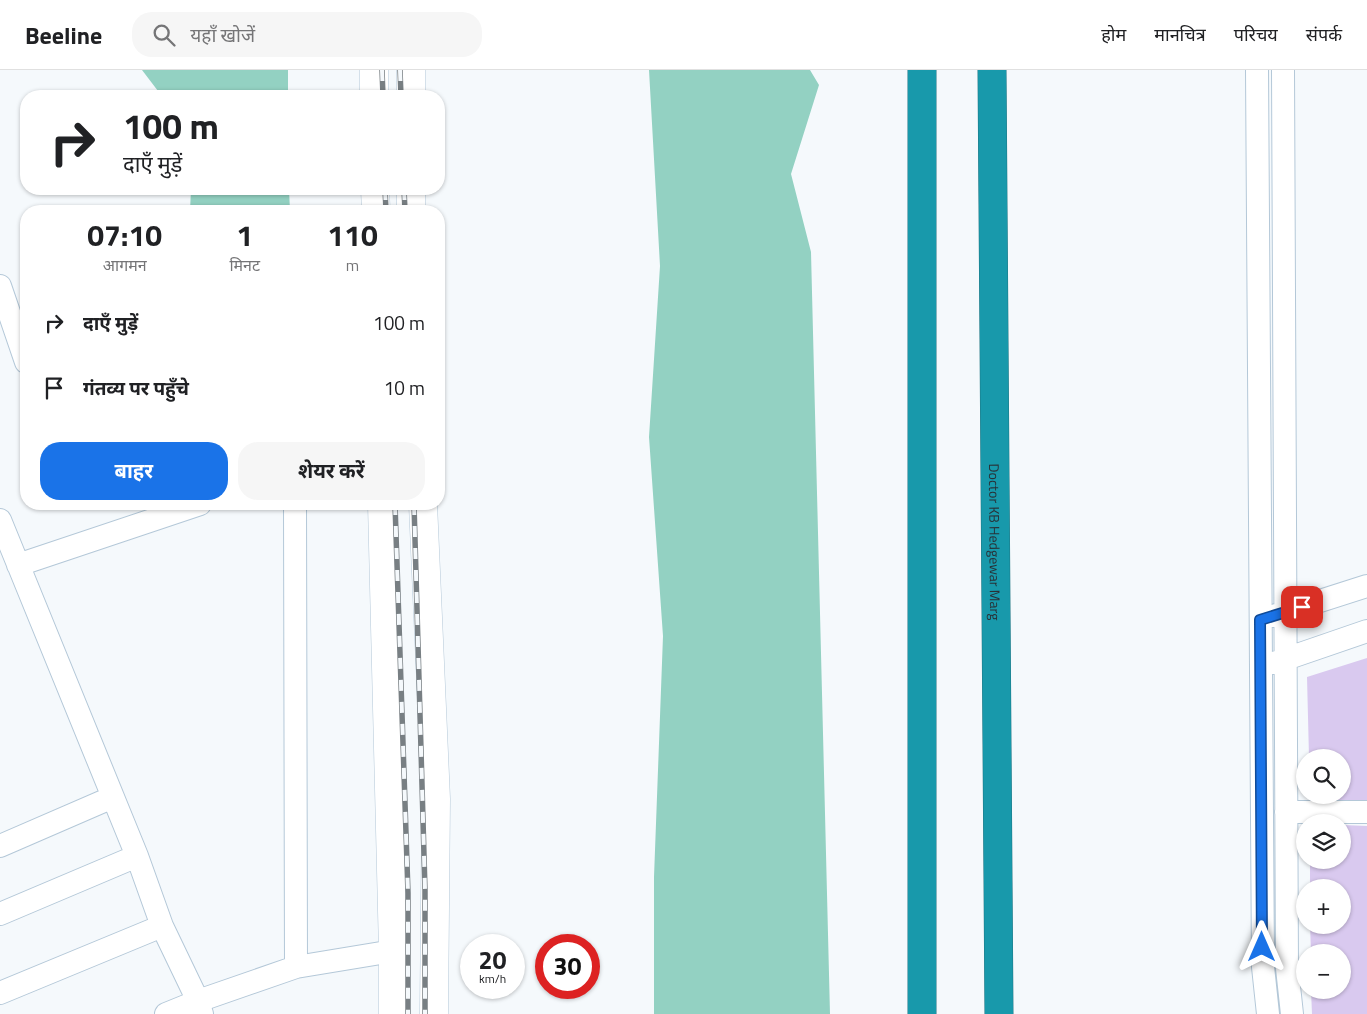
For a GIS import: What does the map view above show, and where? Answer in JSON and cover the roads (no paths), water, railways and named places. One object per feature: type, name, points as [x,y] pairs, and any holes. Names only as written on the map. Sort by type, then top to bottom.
[{"type":"highway","points":[[922,70],[922,1014]]},
{"type":"highway","name":"Doctor KB Hedgewar Marg","points":[[992,70],[999,1014]]},
{"type":"main road","points":[[374,70],[374,90]]},
{"type":"main road","points":[[411,70],[411,90]]},
{"type":"main road","points":[[382,510],[393,1014]]},
{"type":"main road","points":[[423,510],[436,799],[434,1014]]},
{"type":"street","points":[[1257,70],[1262,967],[1268,1014]]},
{"type":"street","points":[[1283,70],[1287,968],[1292,1014]]},
{"type":"street","points":[[0,286],[20,344]]},
{"type":"street","points":[[18,565],[182,510]]},
{"type":"street","points":[[295,510],[296,967]]},
{"type":"street","points":[[0,520],[137,856],[162,926],[200,1008]]},
{"type":"street","points":[[1260,620],[1367,586]]},
{"type":"street","points":[[1261,668],[1367,631]]},
{"type":"street","points":[[0,846],[113,797]]},
{"type":"street","points":[[1286,812],[1367,812]]},
{"type":"street","points":[[0,914],[137,856]]},
{"type":"street","points":[[0,993],[162,926]]},
{"type":"street","points":[[166,1014],[200,1008],[296,967],[393,951]]},
{"type":"railway","points":[[382,70],[383,90]]},
{"type":"railway","points":[[400,70],[401,90]]},
{"type":"railway","points":[[385,195],[386,205]]},
{"type":"railway","points":[[404,195],[405,205]]},
{"type":"railway","points":[[395,510],[408,893],[408,1014]]},
{"type":"railway","points":[[414,510],[425,890],[425,1014]]}]
